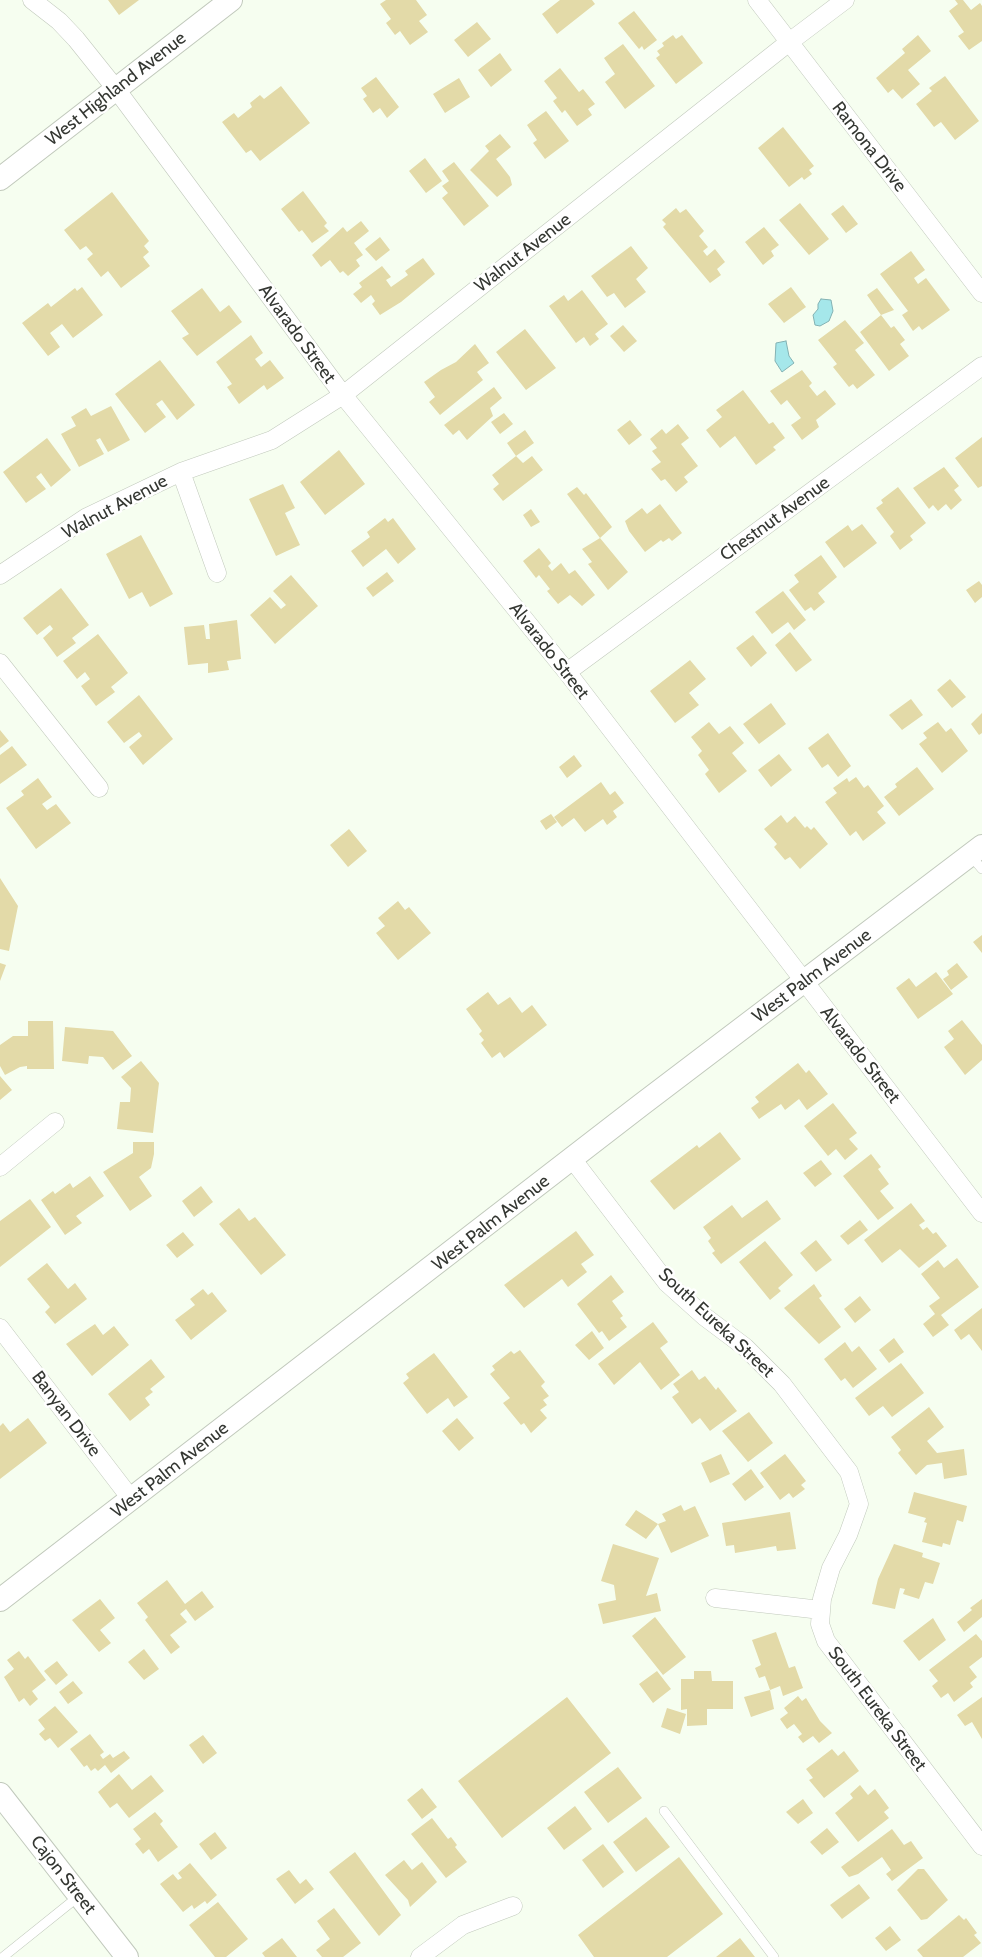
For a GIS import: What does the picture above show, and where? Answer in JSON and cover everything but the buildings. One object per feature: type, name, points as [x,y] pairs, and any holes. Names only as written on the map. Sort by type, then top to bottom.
[{"type":"street","name":"Alvarado Street","points":[[32,0],[58,21],[76,39],[116,89],[343,395],[567,672],[982,1213]]},
{"type":"street","name":"West Highland Avenue","points":[[0,179],[232,0]]},
{"type":"street","name":"Ramona Drive","points":[[757,0],[982,294]]},
{"type":"street","name":"Walnut Avenue","points":[[0,575],[87,517],[181,472],[272,440],[343,395],[788,42],[846,0]]},
{"type":"street","name":"Chestnut Avenue","points":[[567,672],[982,366]]},
{"type":"street","name":"Walnut Avenue","points":[[181,472],[217,573]]},
{"type":"street","points":[[0,663],[99,788]]},
{"type":"street","name":"West Palm Avenue","points":[[0,1600],[803,982],[978,857]]},
{"type":"street","points":[[0,1167],[55,1122]]},
{"type":"street","name":"South Eureka Street","points":[[573,1160],[667,1282],[705,1317],[745,1347],[782,1384],[849,1472],[859,1504],[852,1526],[831,1568],[822,1599],[820,1624],[833,1654],[982,1846]]},
{"type":"street","name":"Banyan Drive","points":[[0,1328],[132,1500]]},
{"type":"street","points":[[715,1598],[821,1610]]},
{"type":"street","name":"Cajon Street","points":[[0,1794],[126,1957]]},
{"type":"street","points":[[420,1957],[463,1925],[513,1906]]},
{"type":"lane","points":[[664,1812],[774,1957]]},
{"type":"lane","points":[[3,1957],[79,1896]]},
{"type":"water","points":[[821,299],[831,300],[833,311],[829,321],[820,326],[815,325],[813,315],[818,309]]},
{"type":"water","points":[[786,341],[789,356],[794,363],[782,372],[775,361],[776,343]]}]
